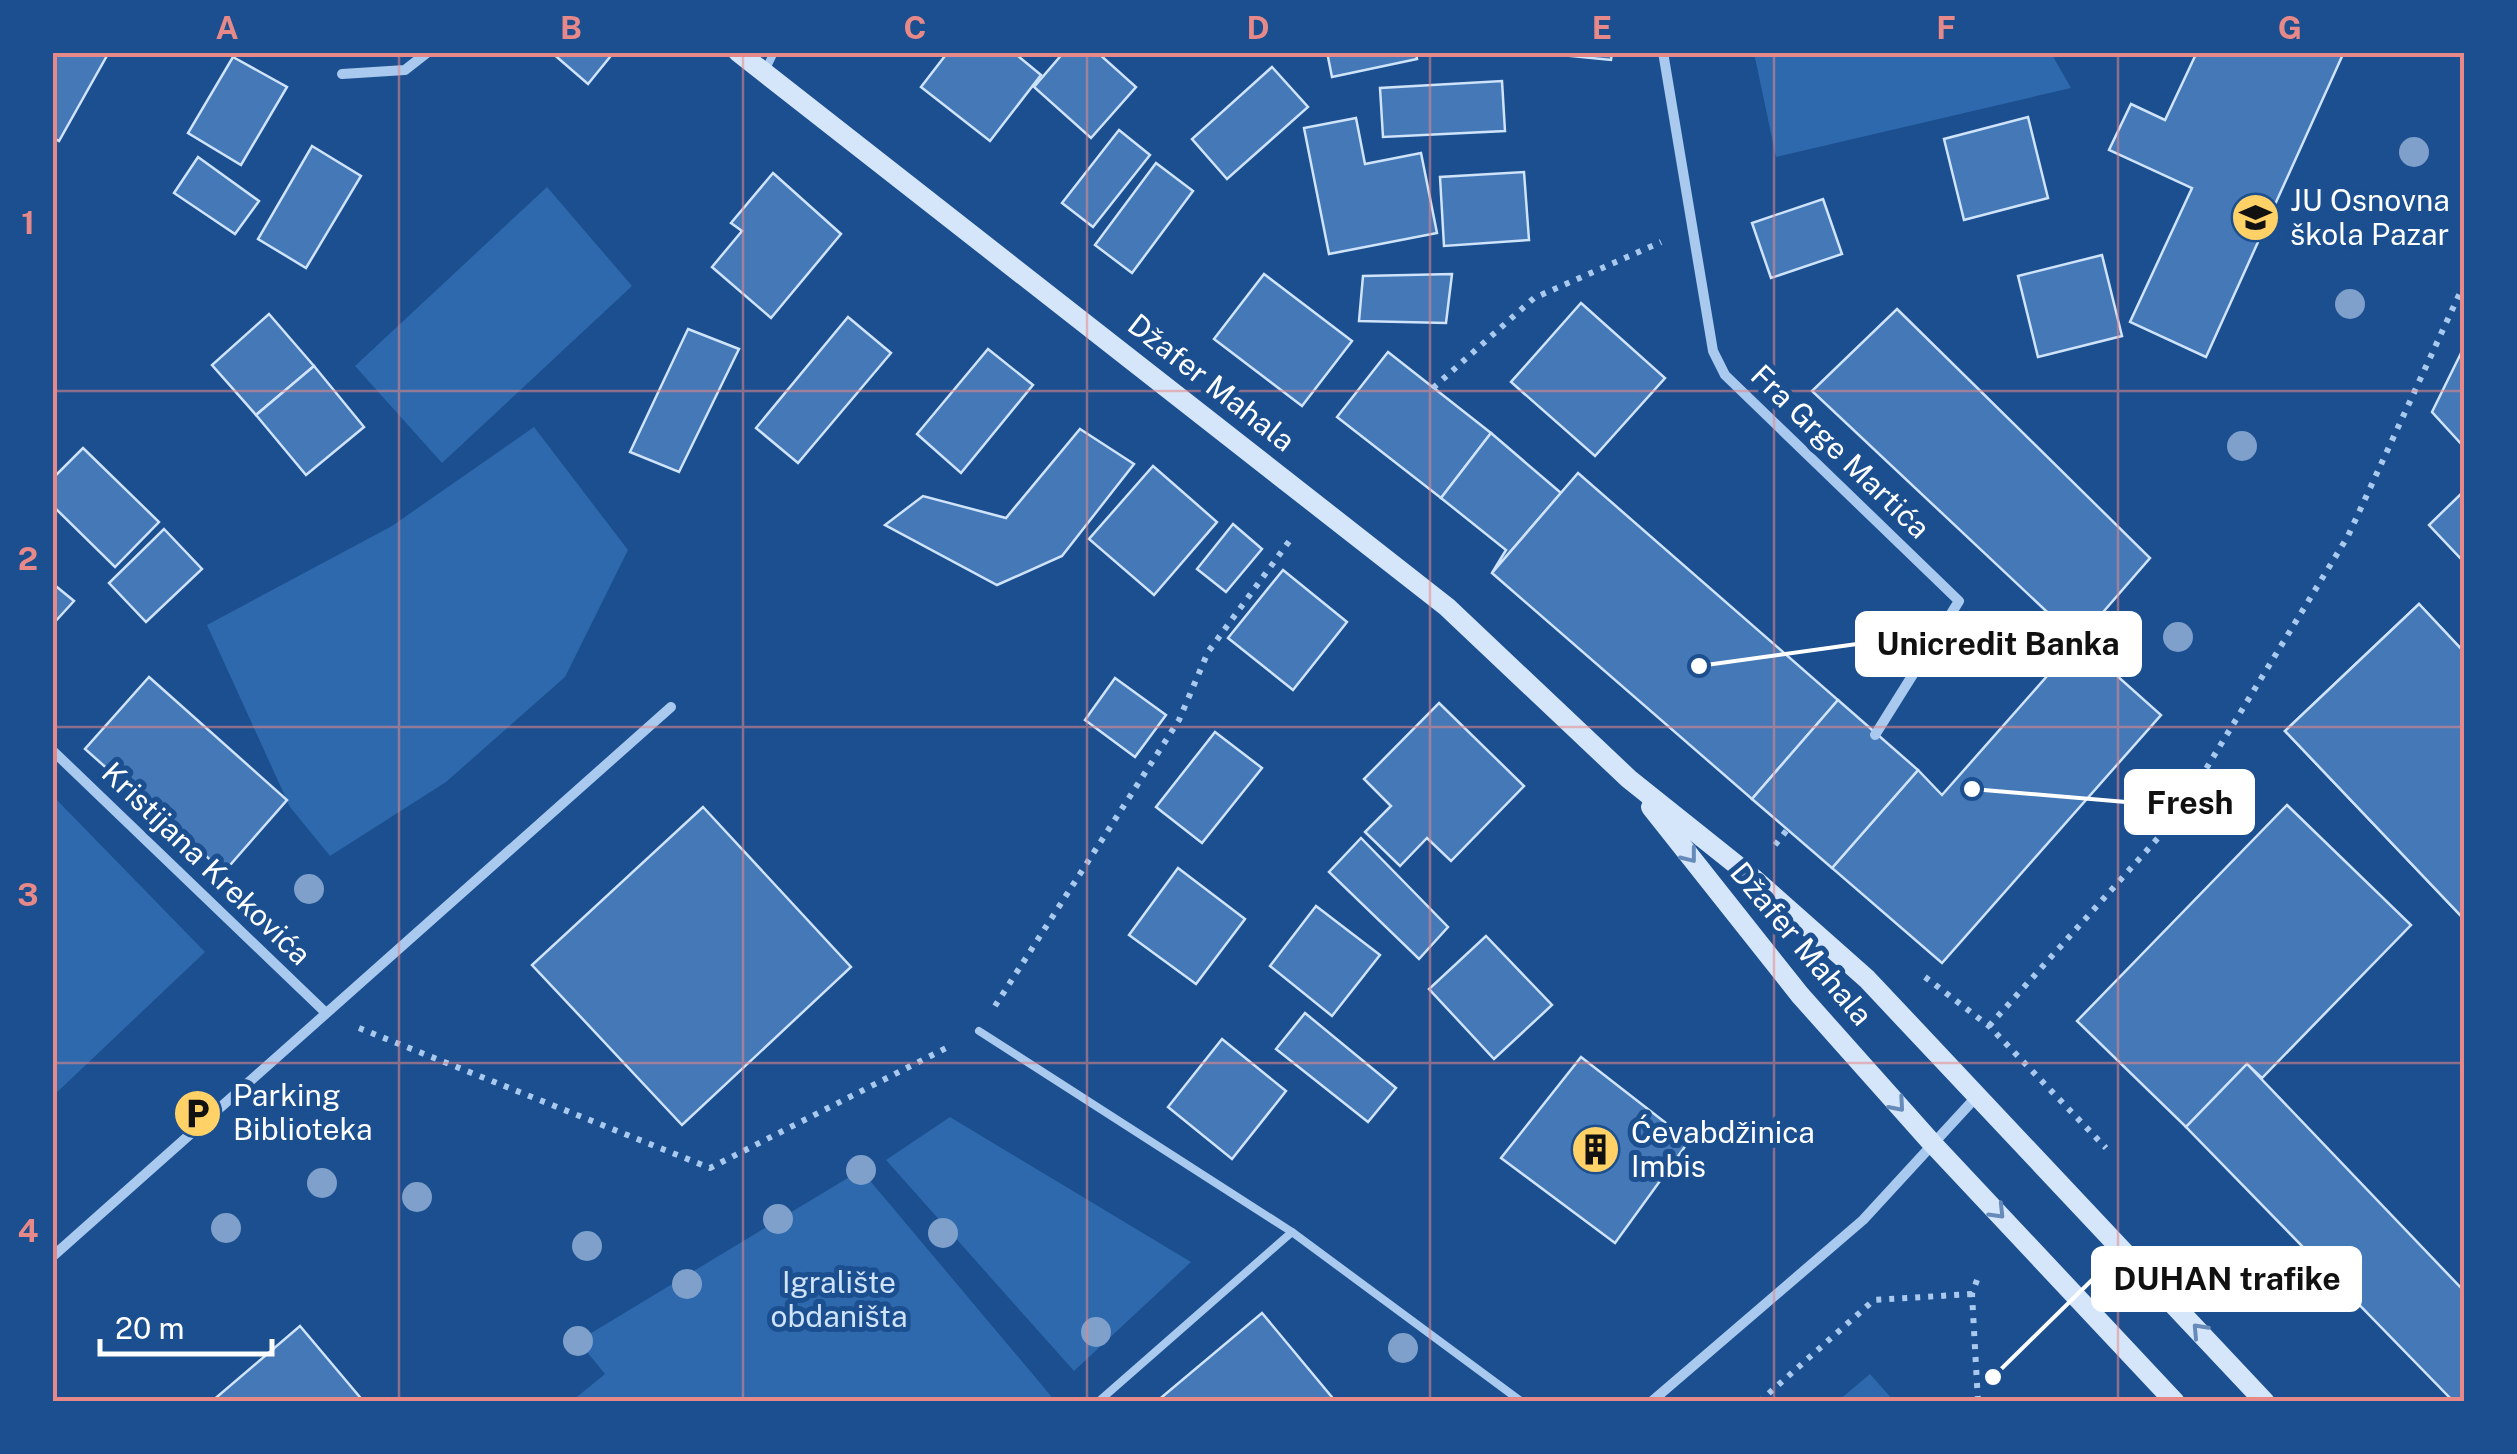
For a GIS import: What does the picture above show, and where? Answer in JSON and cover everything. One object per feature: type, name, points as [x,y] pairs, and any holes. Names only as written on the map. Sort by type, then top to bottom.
[{"type":"main road","name":"Džafer Mahala","points":[[738,52],[1447,608],[1629,779],[1753,878],[1852,966],[2265,1402]]},
{"type":"main road","name":"Džafer Mahala","points":[[1629,779],[1800,995],[1930,1142],[2175,1402]]},
{"type":"street","points":[[342,74],[405,70],[428,52]]},
{"type":"street","name":"Fra Grge Martića","points":[[1662,52],[1712,351],[1725,376],[1958,602],[1875,735]]},
{"type":"street","points":[[52,1257],[671,707]]},
{"type":"street","name":"Kristijana Krekovića","points":[[52,750],[326,1013]]},
{"type":"street","points":[[1651,1402],[1863,1220],[1930,1142],[1978,1096]]},
{"type":"lane","points":[[764,73],[774,52]]},
{"type":"lane","points":[[979,1032],[1292,1232],[1522,1402]]},
{"type":"lane","points":[[1098,1402],[1292,1232]]},
{"type":"path","points":[[1433,388],[1534,298],[1667,240]]},
{"type":"path","points":[[2106,1148],[1989,1026],[2176,818],[2348,536],[2464,284]]},
{"type":"path","points":[[326,1013],[462,1072],[710,1168],[979,1032],[1180,720],[1208,652],[1296,533]]},
{"type":"path","points":[[1977,1280],[1972,1294],[1978,1402]]},
{"type":"path","points":[[1759,1402],[1874,1300],[1972,1294]]},
{"type":"green space","points":[[1754,53],[2051,53],[2071,88],[1776,157]]},
{"type":"green space","points":[[547,187],[632,286],[442,463],[355,366]]},
{"type":"green space","points":[[534,427],[628,550],[565,677],[446,782],[330,856],[290,807],[207,625],[392,526]]},
{"type":"green space","points":[[53,796],[205,952],[53,1096]]},
{"type":"green space","points":[[950,1117],[1191,1262],[1074,1371],[886,1160]]},
{"type":"green space","name":"Igralište obdaništa","points":[[861,1170],[1051,1396],[1046,1401],[572,1401],[605,1374],[578,1341]]},
{"type":"green space","points":[[1870,1374],[1894,1401],[1838,1401]]},
{"type":"building","points":[[52,52],[109,52],[59,141],[52,137]]},
{"type":"building","points":[[551,52],[614,52],[588,84]]},
{"type":"building","points":[[948,52],[1013,52],[1041,75],[990,141],[921,87]]},
{"type":"building","points":[[1064,52],[1097,52],[1136,87],[1091,138],[1034,87]]},
{"type":"building","points":[[1327,52],[1416,52],[1417,59],[1332,77]]},
{"type":"building","points":[[1530,52],[1612,52],[1611,60]]},
{"type":"building","points":[[2197,52],[2344,52],[2206,357],[2130,322],[2192,188],[2109,150],[2131,104],[2165,120]]},
{"type":"building","points":[[233,57],[287,87],[241,165],[188,133]]},
{"type":"building","points":[[1272,67],[1308,107],[1227,179],[1192,139]]},
{"type":"building","points":[[1502,81],[1505,131],[1383,137],[1380,88]]},
{"type":"building","points":[[2028,117],[2048,198],[1964,220],[1944,139]]},
{"type":"building","points":[[1356,118],[1365,164],[1421,153],[1437,233],[1329,254],[1304,128]]},
{"type":"building","points":[[1119,130],[1150,155],[1093,227],[1062,203]]},
{"type":"building","points":[[312,146],[361,176],[306,268],[258,239]]},
{"type":"building","points":[[198,157],[259,201],[235,234],[174,193]]},
{"type":"building","points":[[1156,163],[1193,191],[1132,273],[1095,245]]},
{"type":"building","points":[[1524,172],[1529,240],[1444,246],[1440,177]]},
{"type":"building","points":[[773,173],[841,234],[771,318],[712,267],[742,231],[731,223]]},
{"type":"building","points":[[1823,199],[1842,254],[1771,278],[1752,223]]},
{"type":"building","points":[[2102,255],[2122,336],[2038,357],[2018,276]]},
{"type":"building","points":[[1264,274],[1352,341],[1302,406],[1214,339]]},
{"type":"building","points":[[1452,274],[1446,323],[1359,321],[1363,276]]},
{"type":"building","points":[[1581,303],[1665,378],[1595,456],[1511,382]]},
{"type":"building","points":[[1897,309],[2150,558],[2078,641],[1812,391]]},
{"type":"building","points":[[269,314],[314,366],[256,415],[212,365]]},
{"type":"building","points":[[848,317],[891,353],[798,463],[756,428]]},
{"type":"building","points":[[688,329],[739,349],[679,472],[630,452]]},
{"type":"building","points":[[2464,347],[2464,447],[2432,412]]},
{"type":"building","points":[[988,349],[1033,385],[961,473],[917,434]]},
{"type":"building","points":[[1388,352],[1491,433],[1441,498],[1337,417]]},
{"type":"building","points":[[314,366],[364,427],[306,475],[256,415]]},
{"type":"building","points":[[1080,429],[1134,464],[1062,556],[997,585],[885,525],[923,496],[1006,518]]},
{"type":"building","points":[[1491,433],[1561,493],[1492,573],[1506,550],[1441,498]]},
{"type":"building","points":[[83,448],[159,522],[115,567],[52,505],[52,479]]},
{"type":"building","points":[[1153,466],[1217,522],[1154,595],[1089,539]]},
{"type":"building","points":[[1578,473],[1838,700],[1752,799],[1492,573]]},
{"type":"building","points":[[2464,491],[2464,562],[2429,525]]},
{"type":"building","points":[[1233,524],[1262,549],[1226,592],[1197,569]]},
{"type":"building","points":[[164,529],[202,569],[146,622],[109,583]]},
{"type":"building","points":[[1283,570],[1347,622],[1293,690],[1228,638]]},
{"type":"building","points":[[52,583],[74,601],[52,625]]},
{"type":"building","points":[[2419,604],[2464,652],[2464,919],[2285,731]]},
{"type":"building","points":[[2419,604],[2464,652],[2464,919],[2285,731]]},
{"type":"building","points":[[2078,641],[2161,715],[1942,963],[1832,868],[1918,770],[1942,795]]},
{"type":"building","points":[[149,677],[287,800],[224,872],[85,749]]},
{"type":"building","points":[[1115,678],[1166,715],[1135,757],[1085,720]]},
{"type":"building","points":[[1838,700],[1918,770],[1832,868],[1752,799]]},
{"type":"building","points":[[1439,703],[1524,786],[1451,861],[1427,838],[1400,866],[1365,832],[1391,806],[1364,779]]},
{"type":"building","points":[[1215,732],[1262,768],[1202,843],[1156,807]]},
{"type":"building","points":[[2287,805],[2411,925],[2262,1078],[2247,1064],[2186,1127],[2077,1021]]},
{"type":"building","points":[[703,807],[851,967],[682,1125],[532,965]]},
{"type":"building","points":[[1361,838],[1448,927],[1419,959],[1329,872]]},
{"type":"building","points":[[1178,868],[1245,919],[1196,984],[1129,935]]},
{"type":"building","points":[[1316,906],[1380,955],[1332,1016],[1270,966]]},
{"type":"building","points":[[1486,936],[1552,1005],[1494,1059],[1429,989]]},
{"type":"building","points":[[1305,1013],[1396,1088],[1368,1122],[1276,1049]]},
{"type":"building","points":[[1222,1039],[1286,1091],[1232,1159],[1168,1107]]},
{"type":"building","name":"Ćevabdžinica Imbis","points":[[1581,1057],[1689,1141],[1615,1243],[1501,1158]]},
{"type":"building","points":[[2247,1064],[2464,1291],[2464,1402],[2454,1402],[2186,1127]]},
{"type":"building","points":[[1262,1313],[1336,1402],[1156,1402]]},
{"type":"building","points":[[300,1326],[364,1402],[211,1402]]},
{"type":"place","name":"JU Osnovna škola Pazar","points":[[2255,218]]},
{"type":"place","name":"Unicredit Banka","points":[[1699,666]]},
{"type":"place","name":"Fresh","points":[[1972,789]]},
{"type":"place","name":"Parking Biblioteka","points":[[198,1113]]},
{"type":"place","name":"Ćevabdžinica Imbis","points":[[1596,1150]]},
{"type":"place","name":"DUHAN trafike","points":[[1993,1377]]}]
